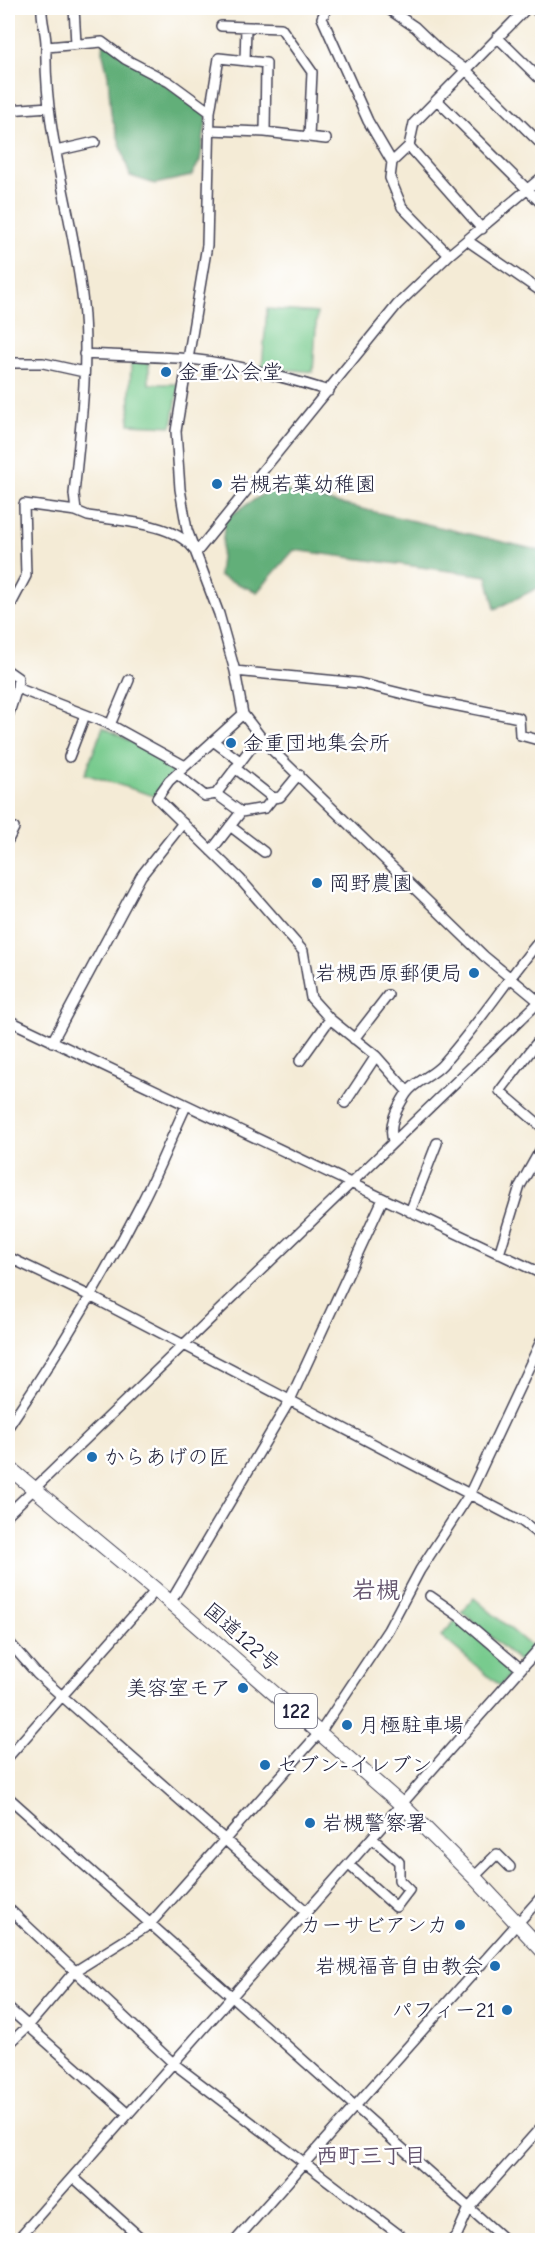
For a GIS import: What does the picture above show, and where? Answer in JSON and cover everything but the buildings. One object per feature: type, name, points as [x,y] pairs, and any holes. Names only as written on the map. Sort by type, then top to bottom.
[{"type":"highway","name":"国道122号","points":[[8,1467],[321,1731],[402,1805],[474,1876],[543,1950]]},
{"type":"street","points":[[42,8],[41,20],[47,47],[45,58],[49,107],[83,305],[84,372],[74,494],[76,511]]},
{"type":"street","points":[[74,8],[76,44]]},
{"type":"street","points":[[327,8],[322,18],[368,121],[392,162],[390,178],[402,207],[449,255]]},
{"type":"street","points":[[388,8],[415,27],[440,51],[466,70],[543,145]]},
{"type":"street","points":[[392,162],[409,146],[414,123],[526,8]]},
{"type":"street","points":[[534,8],[543,16]]},
{"type":"street","points":[[221,26],[280,28],[312,72],[309,137]]},
{"type":"street","points":[[244,61],[246,27]]},
{"type":"street","points":[[497,37],[543,81]]},
{"type":"street","points":[[47,47],[102,42],[124,59],[169,82],[210,112]]},
{"type":"street","points":[[8,1514],[349,1183],[542,1002],[484,956],[260,736],[243,714],[235,671],[219,614],[187,530],[176,431],[207,245],[210,112],[219,58],[266,63],[265,132]]},
{"type":"street","points":[[437,100],[543,204]]},
{"type":"street","points":[[8,110],[49,107]]},
{"type":"street","points":[[209,130],[265,132],[326,139]]},
{"type":"street","points":[[56,151],[95,142]]},
{"type":"street","points":[[409,146],[482,229]]},
{"type":"street","points":[[196,553],[397,305],[449,255],[543,177]]},
{"type":"street","points":[[468,241],[543,292]]},
{"type":"street","points":[[84,354],[188,359],[284,377],[329,391]]},
{"type":"street","points":[[8,363],[43,363],[84,372]]},
{"type":"street","points":[[8,610],[26,576],[24,504],[76,511],[88,516],[168,530],[188,542],[196,553]]},
{"type":"street","points":[[8,671],[18,678],[8,716]]},
{"type":"street","points":[[235,671],[359,683],[428,700],[519,718],[520,735],[543,741]]},
{"type":"street","points":[[110,725],[129,680]]},
{"type":"street","points":[[17,688],[110,725],[185,766]]},
{"type":"street","points":[[243,714],[185,766],[157,798],[240,879],[303,951],[311,998],[330,1019],[376,1056],[407,1092]]},
{"type":"street","points":[[69,757],[85,715]]},
{"type":"street","points":[[177,774],[206,796],[216,794],[260,736]]},
{"type":"street","points":[[213,741],[273,798]]},
{"type":"street","points":[[211,850],[241,812],[265,808],[273,798],[280,797],[299,774]]},
{"type":"street","points":[[216,794],[241,812]]},
{"type":"street","points":[[52,1042],[141,876],[183,823]]},
{"type":"street","points":[[8,826],[14,828],[8,840]]},
{"type":"street","points":[[230,826],[264,852]]},
{"type":"street","points":[[393,1141],[391,1129],[393,1120],[407,1092],[440,1068],[470,1032],[509,978],[543,938]]},
{"type":"street","points":[[354,1039],[388,995]]},
{"type":"street","points":[[300,1061],[330,1019]]},
{"type":"street","points":[[8,1022],[543,1274]]},
{"type":"street","points":[[543,1036],[500,1092],[543,1127]]},
{"type":"street","points":[[345,1103],[376,1056]]},
{"type":"street","points":[[8,1427],[41,1378],[90,1296],[142,1202],[186,1106]]},
{"type":"street","points":[[410,1212],[437,1143]]},
{"type":"street","points":[[500,1254],[520,1186],[543,1147]]},
{"type":"street","points":[[170,1603],[290,1400],[383,1199]]},
{"type":"street","points":[[8,1257],[90,1296],[290,1400],[523,1522],[543,1537]]},
{"type":"street","points":[[8,2045],[28,2026],[74,1972],[149,1925],[321,1731],[388,1630],[420,1570],[469,1495],[543,1339]]},
{"type":"street","points":[[8,1757],[156,1590]]},
{"type":"street","points":[[429,1596],[459,1616],[521,1669]]},
{"type":"street","points":[[8,1641],[37,1674],[307,1912]]},
{"type":"street","points":[[17,2241],[543,1645]]},
{"type":"street","points":[[8,1797],[505,2241]]},
{"type":"street","points":[[349,1865],[396,1907],[409,1890],[399,1880],[399,1862],[372,1838]]},
{"type":"street","points":[[474,1876],[497,1854],[510,1867]]},
{"type":"street","points":[[236,2241],[543,1896]]},
{"type":"street","points":[[8,1908],[173,2063],[406,2241]]},
{"type":"street","points":[[8,2008],[128,2114]]},
{"type":"street","points":[[452,2241],[469,2208],[543,2126]]},
{"type":"street","points":[[73,2177],[143,2241]]},
{"type":"green space","points":[[104,38],[207,116],[200,161],[191,176],[155,184],[130,176],[111,114],[108,75],[103,54]]},
{"type":"green space","points":[[267,309],[317,313],[313,372],[262,367]]},
{"type":"green space","points":[[131,362],[149,363],[149,384],[179,384],[172,426],[129,424]]},
{"type":"green space","points":[[272,488],[542,551],[542,586],[495,609],[487,576],[294,550],[257,592],[219,576],[225,519]]},
{"type":"green space","points":[[103,727],[175,765],[176,770],[154,796],[85,774]]},
{"type":"green space","points":[[474,1598],[533,1648],[520,1662],[462,1612]]},
{"type":"green space","points":[[456,1620],[514,1669],[500,1686],[441,1636]]},
{"type":"place","name":"金重公会堂","points":[[166,372]]},
{"type":"place","name":"岩槻若葉幼稚園","points":[[217,484]]},
{"type":"place","name":"金重団地集会所","points":[[231,743]]},
{"type":"place","name":"岡野農園","points":[[317,883]]},
{"type":"place","name":"岩槻西原郵便局","points":[[474,973]]},
{"type":"place","name":"からあげの匠","points":[[92,1457]]},
{"type":"place","name":"美容室モア","points":[[243,1688]]},
{"type":"place","name":"月極駐車場","points":[[347,1725]]},
{"type":"place","name":"セブン-イレブン","points":[[265,1765]]},
{"type":"place","name":"岩槻警察署","points":[[310,1823]]},
{"type":"place","name":"カーサビアンカ","points":[[460,1925]]},
{"type":"place","name":"岩槻福音自由教会","points":[[495,1966]]},
{"type":"place","name":"パフィー21","points":[[507,2010]]},
{"type":"district","name":"岩槻","points":[[376,1590]]},
{"type":"district","name":"西町三丁目","points":[[371,2155]]}]
